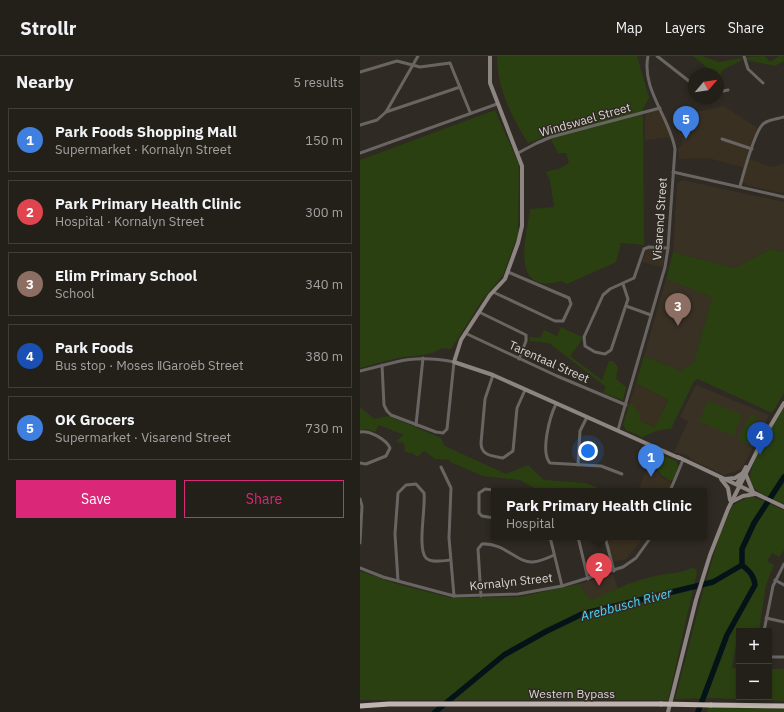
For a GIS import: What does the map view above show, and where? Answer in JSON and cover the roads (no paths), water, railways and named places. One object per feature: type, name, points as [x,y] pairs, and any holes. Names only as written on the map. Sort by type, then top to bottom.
[{"type":"highway","name":"Western Bypass","points":[[360,706],[434,704],[660,704],[784,706]]},
{"type":"street","points":[[360,125],[377,120],[386,112],[418,56]]},
{"type":"street","points":[[382,366],[385,408],[392,415],[440,433],[447,429],[456,350],[479,312],[493,292],[505,279],[519,240],[522,226],[522,166],[497,104],[488,77],[490,56]]},
{"type":"street","name":"Visarend Street","points":[[620,431],[665,267],[668,248],[674,143],[647,76],[648,56]]},
{"type":"street","points":[[658,56],[688,80]]},
{"type":"street","points":[[744,56],[748,69],[763,83]]},
{"type":"street","points":[[360,72],[397,61],[420,67],[450,63],[470,112]]},
{"type":"street","points":[[386,112],[460,87]]},
{"type":"street","points":[[724,91],[728,90]]},
{"type":"street","points":[[360,153],[470,112],[497,104]]},
{"type":"street","name":"Windswael Street","points":[[518,153],[551,137],[660,108]]},
{"type":"street","points":[[740,186],[752,149],[763,124],[770,120],[784,117]]},
{"type":"street","points":[[722,139],[752,149]]},
{"type":"street","points":[[673,172],[784,197]]},
{"type":"street","points":[[623,284],[628,295],[626,306],[609,353],[601,354],[587,348],[583,342],[584,338],[603,295],[610,289],[632,280],[644,249],[649,247],[668,248]]},
{"type":"street","points":[[493,292],[555,320],[563,321],[571,304],[569,298],[508,272]]},
{"type":"street","points":[[626,306],[651,315]]},
{"type":"street","points":[[479,312],[526,335],[526,341],[519,359]]},
{"type":"street","name":"Tarentaal Street","points":[[465,333],[519,359],[626,405]]},
{"type":"street","points":[[416,425],[423,358]]},
{"type":"street","points":[[360,371],[408,359],[423,358],[454,362],[493,375],[620,431],[784,507]]},
{"type":"street","points":[[493,375],[484,399],[481,443],[481,447],[488,455],[503,458],[513,451],[518,408],[525,390]]},
{"type":"street","points":[[668,712],[696,600],[731,501],[768,429],[784,403]]},
{"type":"street","points":[[556,404],[549,421],[546,459],[553,465],[607,467],[622,474]]},
{"type":"street","points":[[578,465],[580,431],[587,417]]},
{"type":"street","points":[[360,432],[368,431],[387,443],[390,448],[386,456],[366,464],[360,463]]},
{"type":"street","points":[[671,488],[681,459]]},
{"type":"street","points":[[441,467],[452,488],[450,560],[454,596]]},
{"type":"street","points":[[722,478],[735,478],[745,473]]},
{"type":"street","points":[[745,473],[754,494]]},
{"type":"street","points":[[722,478],[728,488],[731,501]]},
{"type":"street","points":[[398,581],[395,534],[398,493],[406,485],[416,484],[424,493],[422,536],[424,554],[428,559],[435,561],[450,560]]},
{"type":"street","points":[[491,490],[484,489],[479,493],[478,513],[482,516],[491,518]]},
{"type":"street","points":[[731,501],[743,496],[754,494]]},
{"type":"street","points":[[360,499],[362,506],[360,544]]},
{"type":"street","points":[[551,540],[562,586]]},
{"type":"street","points":[[579,540],[588,578]]},
{"type":"street","points":[[606,540],[614,571]]},
{"type":"street","name":"Kornalyn Street","points":[[360,568],[398,581],[454,596],[518,594],[562,586],[614,571],[633,561],[644,549],[649,540]]},
{"type":"street","points":[[481,596],[478,549],[480,545],[487,543],[499,546],[524,560],[531,562],[554,556]]},
{"type":"street","points":[[764,628],[775,580],[784,564]]},
{"type":"street","points":[[775,580],[784,585]]},
{"type":"street","points":[[766,618],[784,622]]},
{"type":"street","points":[[772,657],[784,657]]},
{"type":"waterway","name":"Arebbusch River","points":[[435,712],[504,655],[545,632],[582,614],[713,582],[742,565],[742,549],[754,523],[784,477]]},
{"type":"waterway","points":[[698,712],[727,635],[755,585],[749,571],[742,565]]},
{"type":"place","name":"OK Grocers","points":[[686,139]]},
{"type":"place","name":"Elim Primary School","points":[[678,326]]},
{"type":"place","name":"Park Foods","points":[[760,455]]},
{"type":"place","name":"Park Foods Shopping Mall","points":[[651,477]]},
{"type":"place","name":"Park Primary Health Clinic","points":[[599,586]]}]
